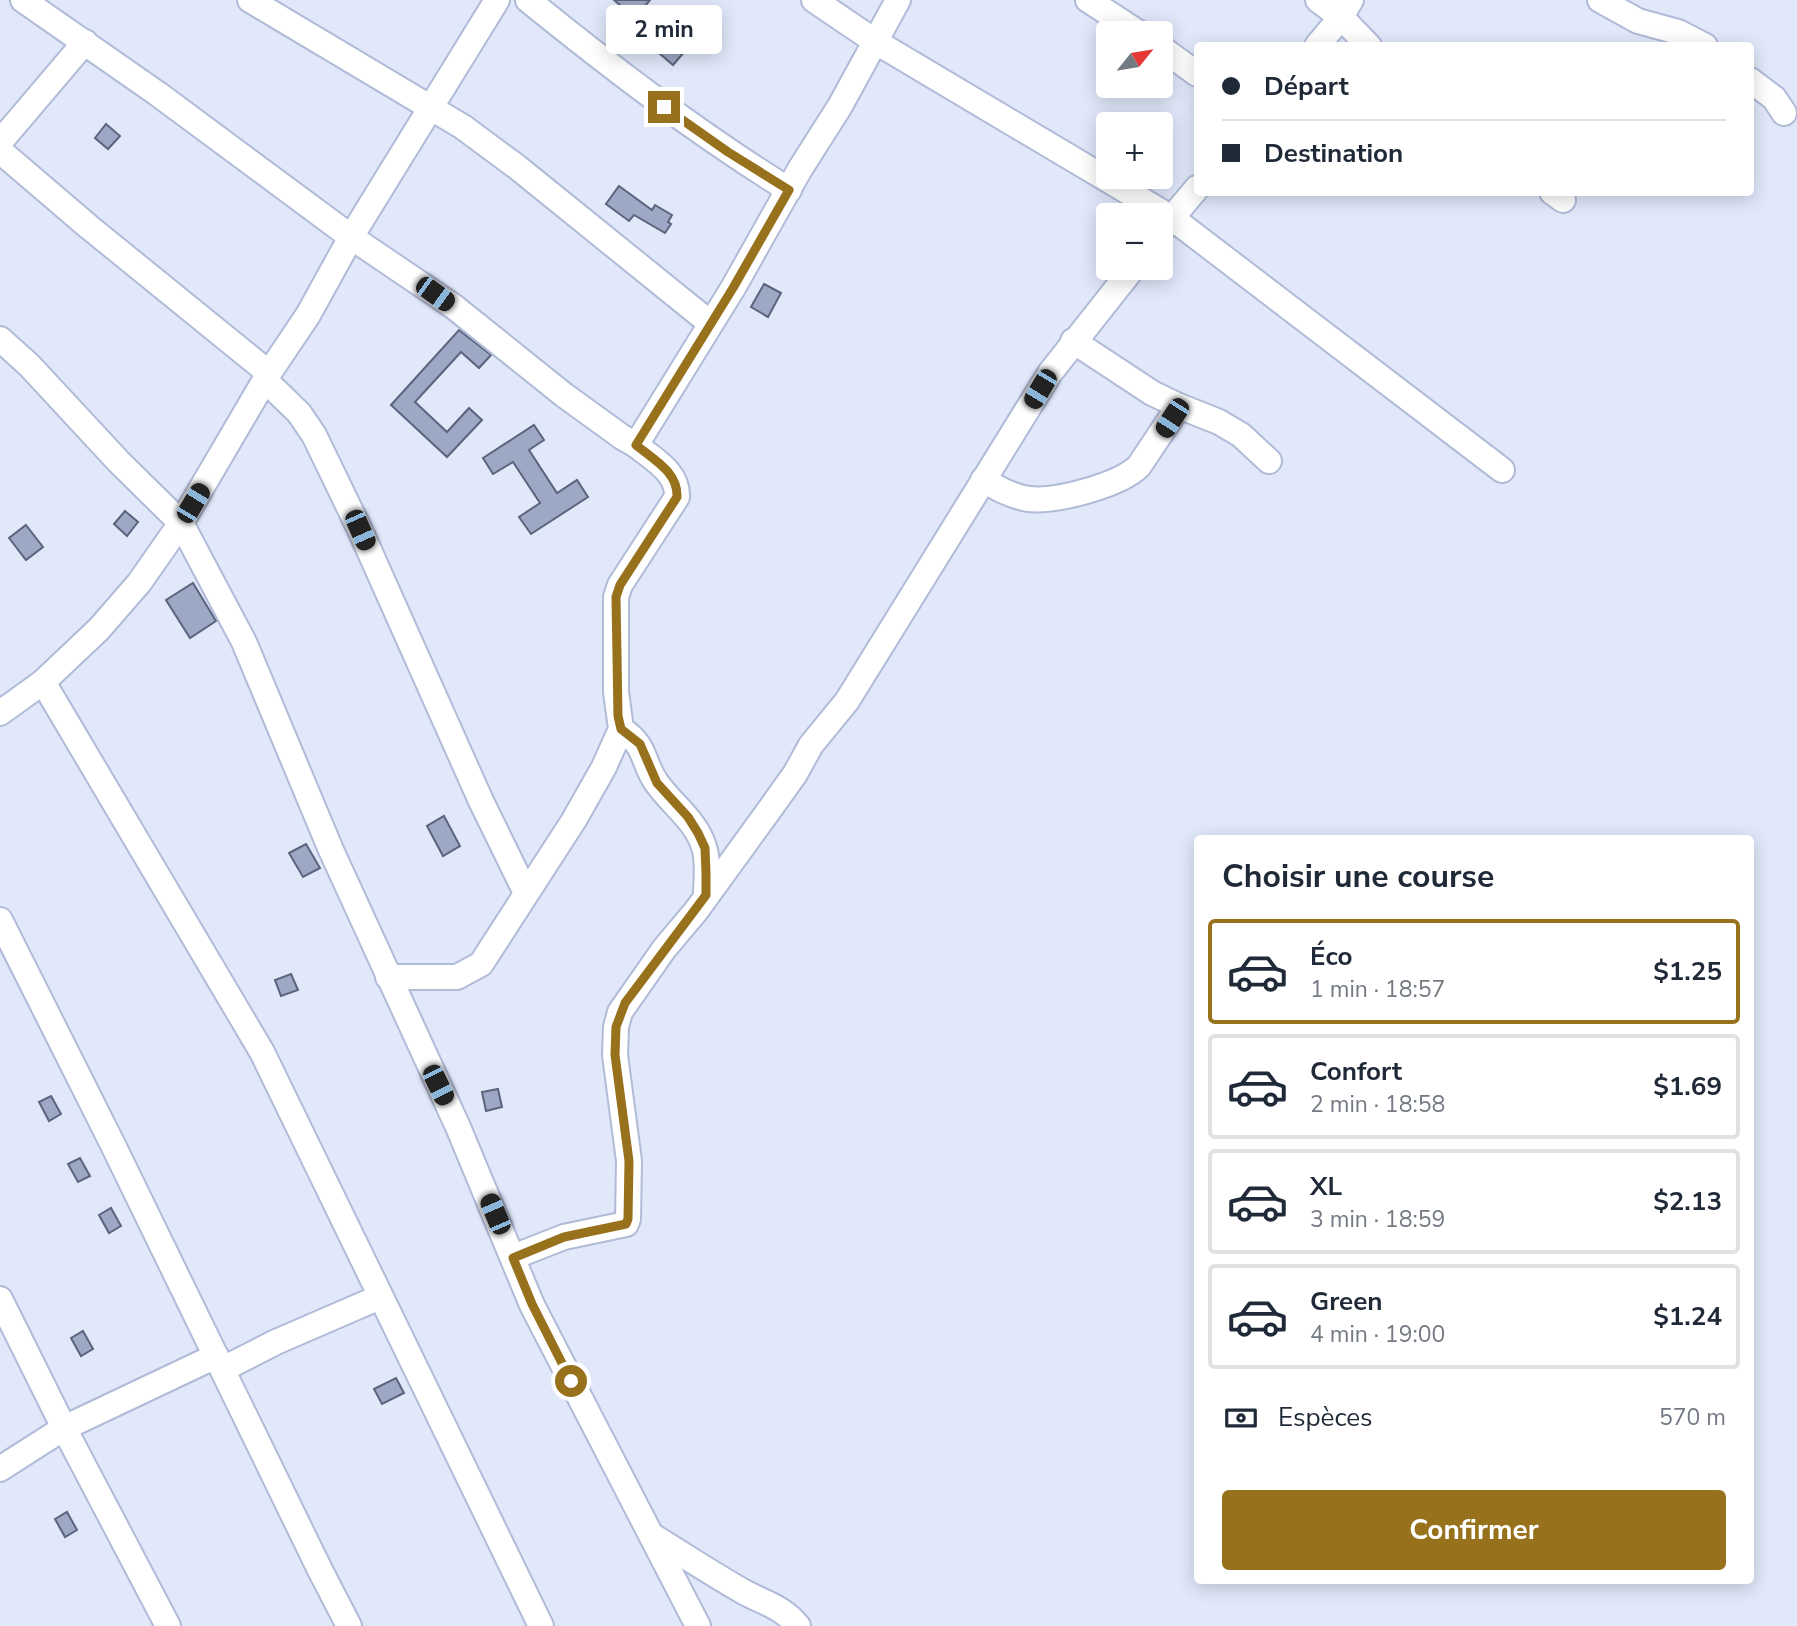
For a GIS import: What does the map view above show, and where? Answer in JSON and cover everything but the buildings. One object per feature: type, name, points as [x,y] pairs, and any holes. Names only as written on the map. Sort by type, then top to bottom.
[{"type":"street","points":[[23,0],[158,94],[351,237],[453,306],[564,395],[636,445],[669,472],[678,485],[677,497],[620,585],[616,597],[616,692],[621,729],[586,799],[488,956],[472,970],[457,977],[388,977]]},
{"type":"street","points":[[250,0],[463,127],[517,167],[710,323]]},
{"type":"street","points":[[0,713],[43,682],[107,620],[139,583],[181,523],[267,376],[307,315],[351,237],[497,0]]},
{"type":"street","points":[[528,0],[647,95],[728,152],[789,190]]},
{"type":"street","points":[[814,0],[1131,203]]},
{"type":"street","points":[[636,445],[733,288],[840,106],[898,0]]},
{"type":"street","points":[[1088,0],[1120,21]]},
{"type":"street","points":[[1318,0],[1345,8],[1366,42]]},
{"type":"street","points":[[1600,0],[1638,20],[1678,32],[1697,42]]},
{"type":"street","points":[[1320,42],[1345,8]]},
{"type":"street","points":[[0,142],[85,43]]},
{"type":"street","points":[[1173,56],[1194,72]]},
{"type":"street","points":[[1754,83],[1774,98],[1784,113]]},
{"type":"street","points":[[0,151],[267,376],[299,413],[314,435],[360,530],[481,801],[526,893]]},
{"type":"street","points":[[1173,217],[1194,192]]},
{"type":"street","points":[[1173,230],[1502,471]]},
{"type":"street","points":[[513,1258],[564,1237],[626,1224],[629,1161],[615,1055],[616,1027],[625,1003],[795,774],[811,745],[853,692],[1049,373],[1123,280]]},
{"type":"street","points":[[0,339],[29,365],[119,462],[181,523],[244,642],[295,768],[458,1127],[538,1315],[698,1626]]},
{"type":"street","points":[[1073,341],[1152,393],[1220,422],[1241,435],[1269,461]]},
{"type":"street","points":[[983,480],[1028,499],[1085,491],[1116,482],[1139,466],[1180,407]]},
{"type":"street","points":[[43,682],[262,1052],[541,1626]]},
{"type":"street","points":[[621,729],[640,744],[657,783],[688,817],[705,848],[706,895]]},
{"type":"street","points":[[705,848],[729,863]]},
{"type":"street","points":[[0,920],[349,1626]]},
{"type":"street","points":[[0,1469],[64,1428],[380,1297]]},
{"type":"street","points":[[0,1299],[168,1626]]},
{"type":"street","points":[[650,1535],[746,1593],[777,1607],[789,1615],[798,1626]]},
{"type":"route","points":[[571,1381],[532,1304],[513,1258],[564,1237],[626,1224],[629,1161],[615,1055],[616,1027],[625,1003],[706,895],[705,848],[698,833],[688,817],[657,783],[640,744],[621,729],[618,716],[616,597],[620,585],[677,497],[678,485],[669,472],[636,445],[733,288],[789,190],[664,107]]}]
